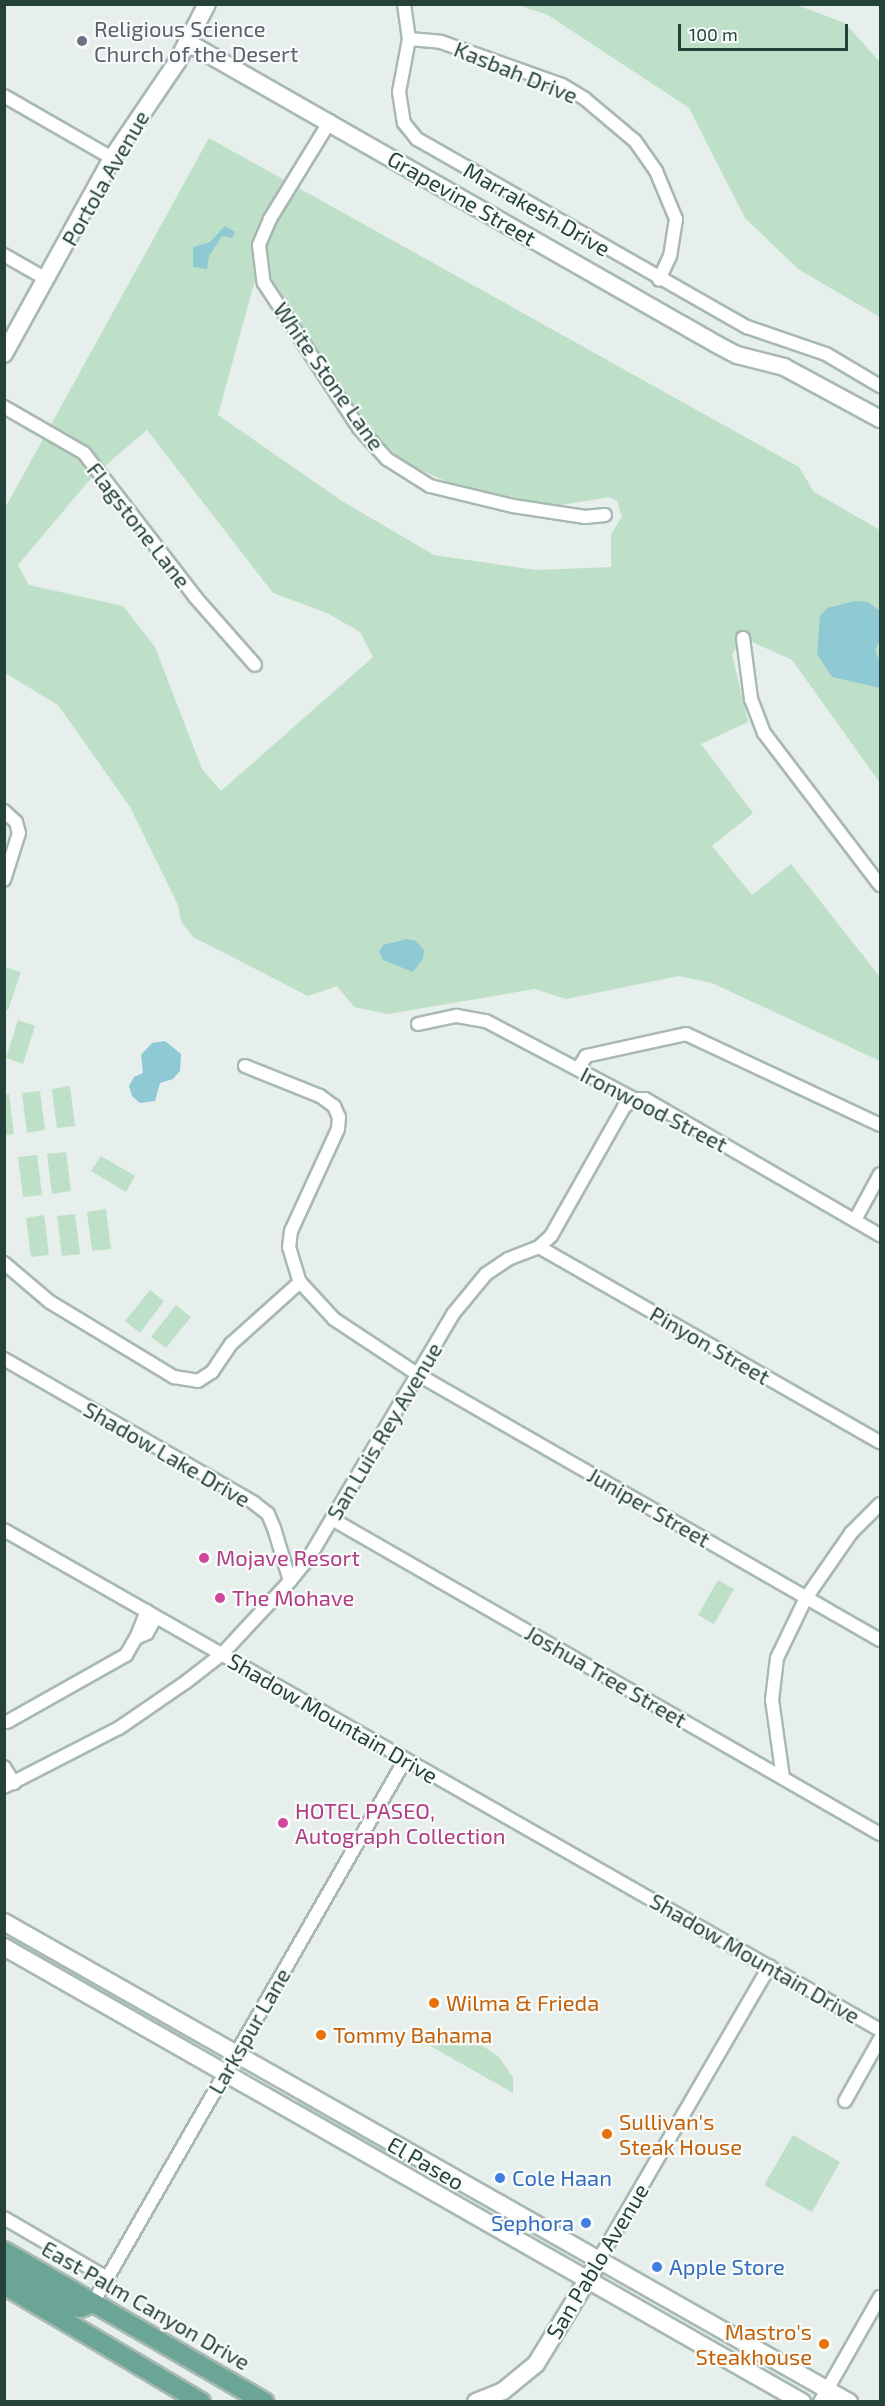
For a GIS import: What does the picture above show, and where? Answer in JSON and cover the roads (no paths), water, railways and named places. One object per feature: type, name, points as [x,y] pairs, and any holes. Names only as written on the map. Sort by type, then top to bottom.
[{"type":"main road","name":"East Palm Canyon Drive","points":[[4,2251],[264,2402]]},
{"type":"main road","points":[[4,2270],[67,2305],[81,2308],[93,2303]]},
{"type":"main road","points":[[4,2285],[201,2402]]},
{"type":"street","name":"Portola Avenue","points":[[4,354],[112,158],[187,42],[207,4]]},
{"type":"street","name":"Marrakesh Drive","points":[[404,4],[409,39],[399,92],[404,123],[417,139],[659,280],[747,327],[826,354],[880,386]]},
{"type":"street","name":"Kasbah Drive","points":[[409,39],[441,42],[562,85],[585,99],[635,141],[656,171],[676,219],[670,256],[659,280]]},
{"type":"street","name":"Grapevine Street","points":[[187,42],[330,121],[737,355],[784,367],[880,419]]},
{"type":"street","points":[[4,96],[112,158]]},
{"type":"street","name":"White Stone Lane","points":[[330,121],[270,219],[259,245],[264,283],[359,428],[387,459],[430,486],[513,506],[585,517],[605,515]]},
{"type":"street","points":[[4,255],[46,279]]},
{"type":"street","name":"Flagstone Lane","points":[[4,407],[84,453],[196,598],[255,665]]},
{"type":"street","points":[[742,638],[751,699],[764,733],[880,885]]},
{"type":"street","points":[[4,811],[16,822],[19,833],[4,880]]},
{"type":"street","name":"Ironwood Street","points":[[418,1024],[457,1016],[486,1021],[634,1099],[645,1099],[880,1235]]},
{"type":"street","points":[[578,1069],[586,1056],[686,1034],[880,1125]]},
{"type":"street","points":[[4,1263],[50,1302],[174,1377],[198,1381],[212,1372],[231,1344],[300,1282],[291,1256],[291,1231],[338,1129],[339,1117],[334,1106],[320,1096],[245,1066]]},
{"type":"street","name":"San Luis Rey Avenue","points":[[9,1785],[119,1728],[222,1654],[290,1581],[332,1519],[453,1314],[486,1274],[508,1259],[539,1247],[551,1236],[624,1107],[634,1099]]},
{"type":"street","points":[[855,1220],[880,1174]]},
{"type":"street","name":"Pinyon Street","points":[[539,1247],[880,1442]]},
{"type":"street","name":"Juniper Street","points":[[300,1282],[334,1319],[417,1374],[880,1640]]},
{"type":"street","name":"Shadow Lake Drive","points":[[4,1359],[254,1503],[271,1521],[290,1581]]},
{"type":"street","points":[[783,1778],[775,1740],[772,1681],[786,1634],[806,1598],[851,1533],[880,1504]]},
{"type":"street","name":"Joshua Tree Street","points":[[332,1519],[880,1834]]},
{"type":"street","name":"Shadow Mountain Drive","points":[[4,1530],[880,2030]]},
{"type":"street","points":[[5,1724],[126,1655],[136,1638],[147,1634],[152,1614]]},
{"type":"street","name":"Larkspur Lane","points":[[93,2303],[109,2279],[235,2054],[405,1760]]},
{"type":"street","points":[[4,1767],[9,1785]]},
{"type":"street","name":"El Paseo","points":[[4,1922],[598,2261],[823,2396],[849,2402]]},
{"type":"street","name":"El Paseo","points":[[4,1947],[802,2402]]},
{"type":"street","name":"San Pablo Avenue","points":[[476,2402],[504,2396],[536,2364],[770,1966]]},
{"type":"street","points":[[845,2101],[880,2039]]},
{"type":"street","points":[[244,2069],[299,2100],[332,2109]]},
{"type":"street","points":[[407,2175],[417,2169],[416,2157]]},
{"type":"street","points":[[431,2189],[429,2175],[441,2171]]},
{"type":"street","points":[[4,2218],[109,2279]]},
{"type":"street","points":[[823,2396],[880,2296]]},
{"type":"water","points":[[225,226],[235,232],[232,238],[222,236],[209,256],[207,269],[193,267],[193,247],[210,242]]},
{"type":"water","points":[[855,601],[868,602],[880,611],[880,641],[875,650],[880,661],[880,688],[832,677],[817,654],[820,616],[827,608]]},
{"type":"water","points":[[407,939],[416,941],[424,950],[423,959],[413,972],[383,960],[379,952],[383,945]]},
{"type":"water","points":[[165,1041],[181,1054],[180,1071],[173,1079],[160,1083],[155,1101],[140,1103],[132,1096],[129,1086],[134,1077],[143,1073],[141,1055],[152,1043]]},
{"type":"place","name":"Religious Science Church of the Desert","points":[[82,41]]},
{"type":"place","name":"Mojave Resort","points":[[204,1558]]},
{"type":"place","name":"The Mohave","points":[[220,1598]]},
{"type":"place","name":"HOTEL PASEO, Autograph Collection","points":[[283,1823]]},
{"type":"place","name":"Wilma & Frieda","points":[[434,2003]]},
{"type":"place","name":"Tommy Bahama","points":[[321,2035]]},
{"type":"place","name":"Sullivan's Steak House","points":[[607,2134]]},
{"type":"place","name":"Cole Haan","points":[[500,2178]]},
{"type":"place","name":"Sephora","points":[[586,2223]]},
{"type":"place","name":"Apple Store","points":[[657,2267]]},
{"type":"place","name":"Mastro's Steakhouse","points":[[824,2344]]}]
